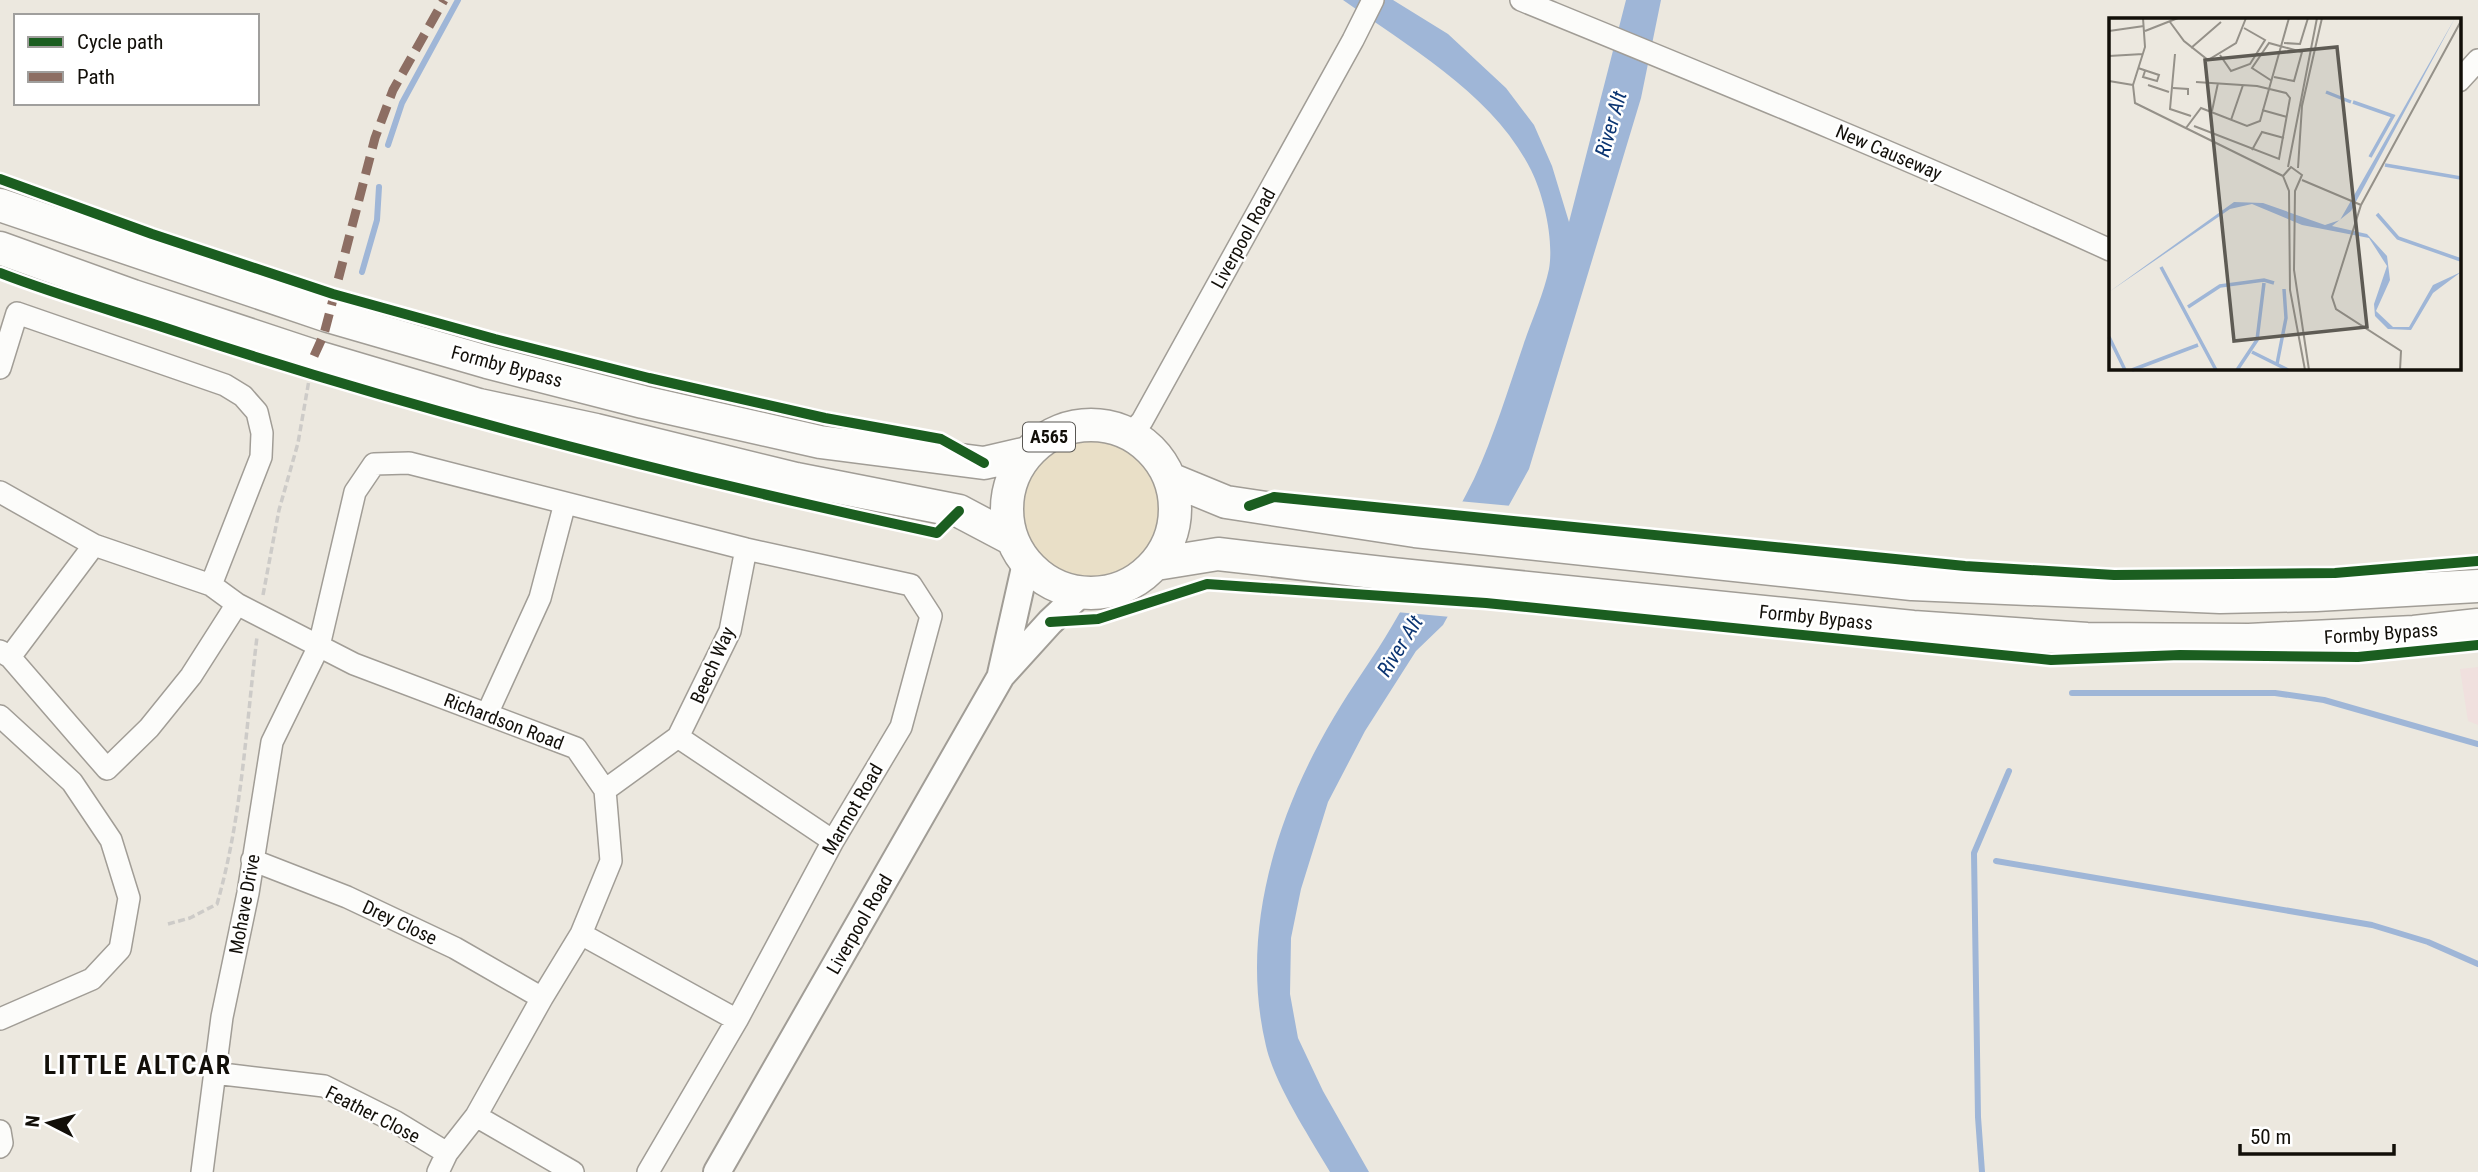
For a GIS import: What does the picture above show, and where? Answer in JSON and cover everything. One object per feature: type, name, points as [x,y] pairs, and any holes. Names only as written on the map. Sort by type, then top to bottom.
[{"type":"highway","name":"Formby Bypass","points":[[0,205],[328,316],[488,362],[643,402],[820,442],[984,463],[1028,453]]},
{"type":"highway","name":"A565","points":[[0,248],[133,296],[314,356],[479,405],[596,430],[796,479],[959,511],[1019,551],[1042,578],[1060,588],[1081,593],[1109,592],[1135,582],[1156,564],[1168,545],[1174,523],[1175,501],[1170,479],[1147,445],[1130,434],[1094,424],[1058,431],[1041,440],[1015,472],[1008,494],[1007,517],[1019,551]]},
{"type":"highway","name":"Formby Bypass","points":[[1170,479],[1226,502],[1415,531],[1912,584],[2220,597],[2316,596],[2478,586]]},
{"type":"highway","name":"Formby Bypass","points":[[1156,564],[1218,554],[1913,627],[2087,639],[2249,640],[2414,632],[2478,625]]},
{"type":"main road","name":"Liverpool Road","points":[[1001,676],[1019,551]]},
{"type":"main road","name":"Liverpool Road","points":[[717,1172],[1001,676],[1050,622],[1081,593]]},
{"type":"street","name":"Liverpool Road","points":[[1130,434],[1142,421],[1373,0]]},
{"type":"street","name":"New Causeway","points":[[1521,0],[1972,186],[2109,250]]},
{"type":"street","points":[[2460,81],[2478,60]]},
{"type":"street","points":[[0,368],[17,313],[225,385],[243,396],[257,412],[262,433],[261,457],[211,585]]},
{"type":"street","name":"Mohave Drive","points":[[202,1172],[222,1017],[248,893],[272,742],[319,646],[355,492],[374,464],[409,463],[565,503]]},
{"type":"street","name":"Richardson Road","points":[[0,492],[94,545],[211,585],[237,604],[354,664],[576,748],[605,790],[611,861],[581,934],[476,1116],[442,1162]]},
{"type":"street","points":[[487,714],[540,598],[565,503]]},
{"type":"street","name":"Marmot Road","points":[[565,503],[746,549],[911,585],[931,616],[901,727],[833,841],[737,1020],[648,1172]]},
{"type":"street","points":[[94,545],[5,654],[107,769],[149,728],[191,676],[237,604]]},
{"type":"street","name":"Beech Way","points":[[605,790],[678,737],[730,631],[746,549]]},
{"type":"street","points":[[0,716],[72,782],[111,840],[129,898],[120,949],[92,979],[0,1019]]},
{"type":"street","points":[[678,737],[833,841]]},
{"type":"street","name":"Drey Close","points":[[252,860],[347,897],[443,943],[542,998]]},
{"type":"street","points":[[581,934],[737,1020]]},
{"type":"street","name":"Feather Close","points":[[214,1073],[324,1086],[397,1122],[442,1162]]},
{"type":"street","points":[[476,1116],[573,1172]]},
{"type":"street","points":[[0,1131],[0,1147]]},
{"type":"path","points":[[297,371],[323,379]]},
{"type":"path","points":[[168,924],[190,918],[217,904],[240,796],[260,615],[279,510],[298,443],[310,376]]},
{"type":"shaded area","points":[[1091,441],[1117,446],[1140,461],[1155,484],[1160,510],[1155,536],[1140,559],[1117,574],[1091,579],[1065,574],[1042,559],[1027,536],[1022,510],[1027,484],[1042,461],[1065,446]]},
{"type":"shaded area","points":[[2478,667],[2478,725],[2468,721],[2460,669]]},
{"type":"water","name":"River Alt","points":[[1343,0],[1393,0],[1448,34],[1506,88],[1534,125],[1552,166],[1569,222],[1626,0],[1661,0],[1641,98],[1529,469],[1443,625],[1416,651],[1365,731],[1328,802],[1301,889],[1291,938],[1290,994],[1298,1038],[1323,1091],[1369,1172],[1330,1172],[1294,1110],[1270,1061],[1259,1003],[1257,961],[1260,918],[1268,876],[1295,793],[1313,754],[1403,608],[1474,479],[1544,288],[1549,269],[1550,245],[1547,218],[1536,181],[1515,143],[1495,118],[1448,74]]},
{"type":"pier","points":[[1458,501],[1512,506],[1451,617],[1396,612]]},
{"type":"waterway","points":[[388,145],[402,103],[458,0]]},
{"type":"waterway","points":[[362,272],[377,220],[379,187]]},
{"type":"waterway","points":[[2072,693],[2275,693],[2324,700],[2478,744]]},
{"type":"waterway","points":[[1982,1172],[1978,1117],[1974,853],[2009,771]]},
{"type":"waterway","points":[[1996,861],[2372,925],[2428,942],[2478,964]]},
{"type":"marked path","points":[[314,356],[324,334],[375,138],[393,90],[444,0]]},
{"type":"cycle path","points":[[0,179],[152,234],[333,294],[649,378],[825,418],[941,439],[984,463]]},
{"type":"cycle path","points":[[0,273],[274,363],[462,418],[651,467],[937,533],[959,511]]},
{"type":"cycle path","points":[[1249,506],[1274,497],[1965,566],[2114,575],[2335,573],[2478,561]]},
{"type":"cycle path","points":[[1050,622],[1098,619],[1207,584],[1486,603],[2051,660],[2180,655],[2358,657],[2478,645]]},
{"type":"district","name":"LITTLE ALTCAR","points":[[138,1065]]}]
